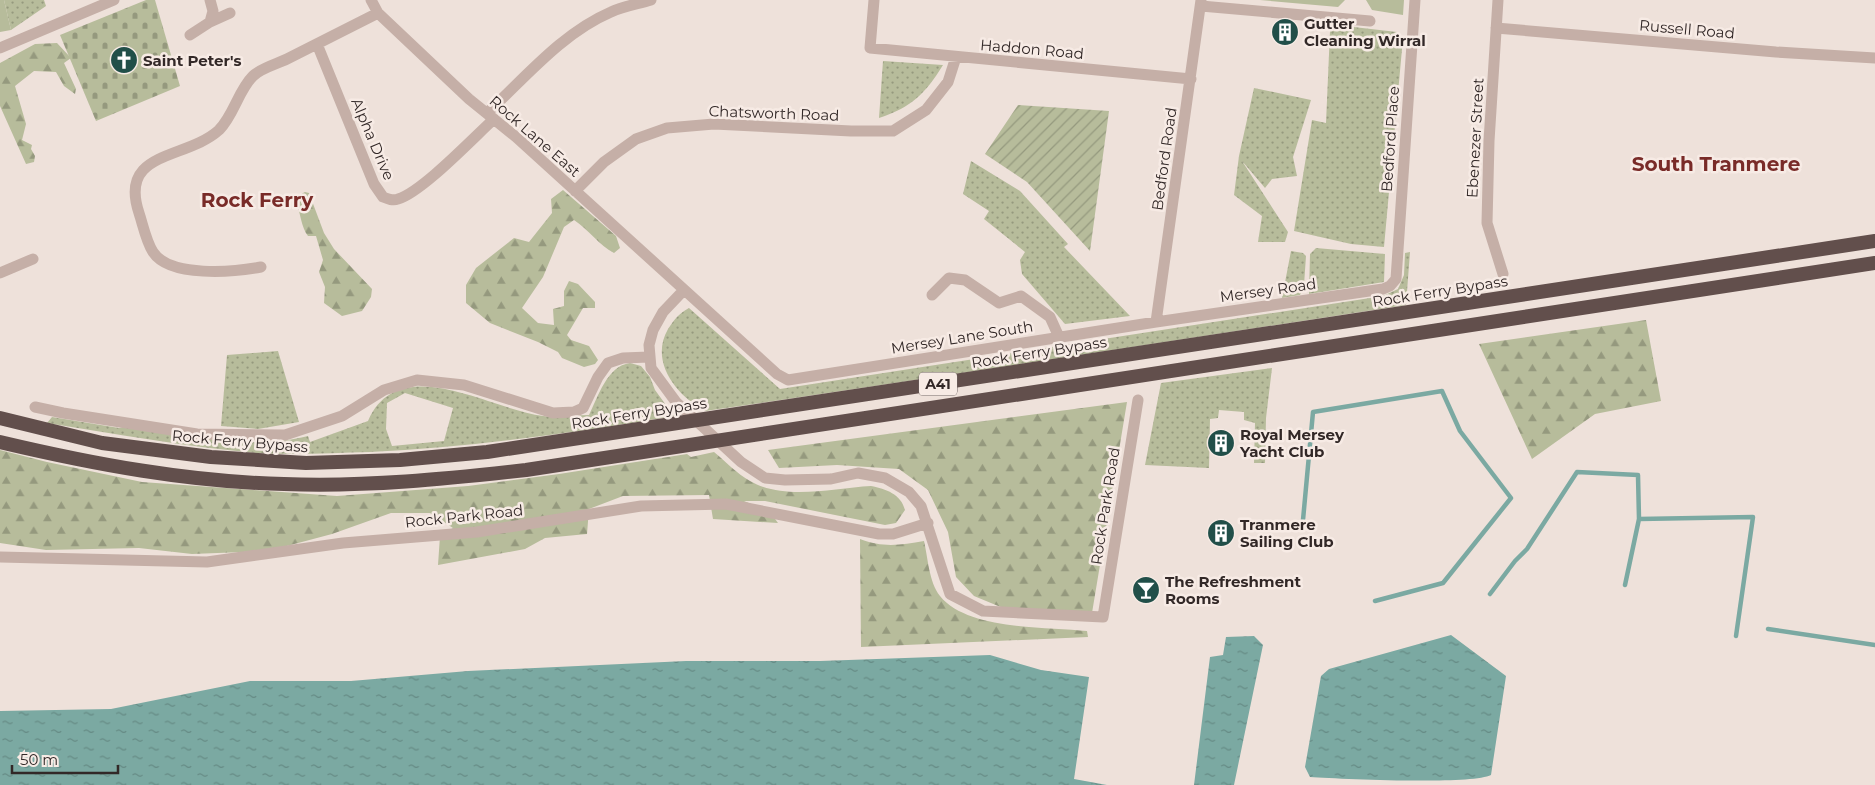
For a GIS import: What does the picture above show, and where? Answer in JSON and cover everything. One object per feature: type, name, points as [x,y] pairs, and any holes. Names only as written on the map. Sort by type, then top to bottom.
[{"type":"highway","name":"Rock Ferry Bypass","points":[[0,418],[102,443],[211,457],[306,463],[400,460],[478,453],[1875,241]]},
{"type":"highway","name":"A41","points":[[0,442],[111,466],[207,479],[358,485],[435,480],[526,470],[1875,264]]},
{"type":"street","points":[[0,48],[114,0]]},
{"type":"street","points":[[210,0],[213,11],[210,22]]},
{"type":"street","name":"Rock Lane East","points":[[371,0],[378,13],[490,116],[575,190],[777,374],[788,380]]},
{"type":"street","points":[[490,116],[554,50],[585,26],[612,11],[651,0]]},
{"type":"street","name":"Haddon Road","points":[[874,0],[870,48],[1191,79]]},
{"type":"street","name":"Bedford Place","points":[[1396,279],[1415,0]]},
{"type":"street","name":"Ebenezer Street","points":[[1498,0],[1489,140],[1487,223],[1503,274]]},
{"type":"street","points":[[1201,3],[1370,21]]},
{"type":"street","name":"Bedford Road","points":[[1156,322],[1201,3]]},
{"type":"street","points":[[190,36],[210,22],[230,13]]},
{"type":"street","points":[[260,266],[237,272],[185,269],[165,263],[152,250],[134,197],[138,176],[144,167],[208,138],[220,129],[254,75],[378,13]]},
{"type":"street","name":"Russell Road","points":[[1496,28],[1776,52],[1875,58]]},
{"type":"street","name":"Alpha Drive","points":[[317,44],[374,184],[383,197],[395,200],[405,196],[436,172],[490,116]]},
{"type":"street","name":"Chatsworth Road","points":[[575,190],[604,162],[635,140],[667,128],[714,124],[851,131],[893,131],[926,110],[948,82],[956,57]]},
{"type":"street","points":[[0,274],[33,258]]},
{"type":"street","points":[[932,295],[949,278],[964,280],[999,303],[1021,296],[1050,317],[1060,337]]},
{"type":"street","name":"Mersey Road","points":[[1141,324],[1383,289],[1390,286],[1396,279]]},
{"type":"street","points":[[684,291],[663,312],[653,330],[649,345],[651,368],[676,402],[741,462],[765,478],[785,480],[831,479],[858,473],[885,478],[909,492],[921,506],[928,523]]},
{"type":"street","name":"Mersey Lane South","points":[[788,380],[1141,324]]},
{"type":"street","points":[[35,407],[196,434],[285,435],[342,416],[384,390],[417,380],[464,385],[553,413],[574,412],[583,408],[598,377],[608,363],[623,358],[649,357]]},
{"type":"street","name":"Rock Park Road","points":[[0,557],[207,562],[343,544],[477,532],[641,506],[726,504],[879,534],[893,534],[928,523],[950,594],[983,611],[1102,617],[1138,400]]},
{"type":"green space","points":[[0,0],[4,0],[11,30],[0,32]]},
{"type":"green space","points":[[4,0],[44,0],[46,6],[11,30]]},
{"type":"green space","points":[[146,0],[155,0],[180,86],[96,121],[60,35]]},
{"type":"green space","points":[[1260,0],[1345,0],[1338,7]]},
{"type":"green space","points":[[1366,0],[1404,0],[1403,15],[1372,10]]},
{"type":"green space","points":[[1336,25],[1397,32],[1403,38],[1384,247],[1351,244],[1294,231],[1312,120],[1326,123],[1330,31]]},
{"type":"green space","points":[[57,43],[71,58],[64,63],[76,89],[75,94],[64,86],[56,72],[34,71],[15,86],[26,124],[22,140],[32,145],[31,149],[35,156],[34,162],[26,164],[0,106],[0,63],[35,44]]},
{"type":"green space","points":[[883,61],[943,65],[924,92],[917,98],[900,109],[879,118]]},
{"type":"green space","points":[[1254,88],[1311,100],[1293,157],[1297,176],[1272,179],[1265,188],[1242,161],[1288,232],[1285,242],[1258,242],[1262,216],[1234,195],[1239,156]]},
{"type":"green space","points":[[1018,105],[1109,111],[1090,251],[1027,182],[985,154]]},
{"type":"green space","points":[[971,161],[1020,191],[1068,244],[1064,247],[1130,316],[1065,324],[1022,274],[1020,260],[1025,252],[984,219],[989,211],[963,194]]},
{"type":"green space","points":[[563,190],[616,236],[620,248],[614,253],[574,220],[564,227],[543,277],[522,308],[538,323],[554,325],[553,309],[564,306],[564,291],[569,281],[578,284],[595,302],[595,308],[583,308],[567,335],[571,340],[589,346],[598,360],[595,364],[584,367],[562,358],[558,352],[538,342],[490,323],[466,303],[466,285],[476,268],[514,238],[529,242],[552,213],[551,199]]},
{"type":"green space","points":[[305,192],[309,193],[324,233],[334,249],[372,289],[371,297],[362,311],[342,316],[324,303],[325,287],[319,272],[323,260],[316,236],[308,236],[304,229],[296,202],[299,195]]},
{"type":"green space","points":[[1316,248],[1385,254],[1384,282],[1309,294],[1310,254]]},
{"type":"green space","points":[[1291,251],[1303,253],[1306,256],[1304,285],[1300,295],[1282,298]]},
{"type":"green space","points":[[1410,252],[1406,305],[705,411],[685,397],[676,387],[669,377],[662,354],[663,341],[668,329],[682,312],[689,308],[780,389],[1383,296],[1398,289],[1404,275],[1405,253]]},
{"type":"green space","points":[[1646,320],[1661,401],[1595,414],[1532,459],[1479,344]]},
{"type":"green space","points":[[278,351],[299,422],[258,429],[221,426],[227,355]]},
{"type":"green space","points":[[630,363],[641,366],[650,377],[655,390],[674,416],[560,434],[484,443],[408,450],[300,454],[257,453],[204,447],[47,423],[52,417],[119,428],[128,426],[218,440],[264,442],[308,436],[310,442],[368,421],[382,400],[401,389],[423,387],[473,396],[522,412],[543,416],[589,415],[604,383],[622,365]],"holes":[[[405,393],[453,408],[444,441],[392,446],[386,429],[387,403]]]},
{"type":"green space","points":[[1272,368],[1266,418],[1265,463],[1254,463],[1255,423],[1244,420],[1244,412],[1219,410],[1218,418],[1210,419],[1209,468],[1145,465],[1161,383]]},
{"type":"green space","points":[[1127,402],[1092,613],[1003,608],[974,596],[956,577],[948,532],[928,490],[899,469],[837,465],[779,468],[768,450]]},
{"type":"green space","points":[[0,450],[142,482],[337,496],[468,486],[687,454],[691,457],[714,452],[740,475],[764,487],[794,492],[809,492],[871,486],[892,493],[900,500],[905,510],[896,523],[885,525],[765,501],[744,501],[770,512],[778,523],[713,519],[709,495],[623,496],[589,509],[587,534],[545,538],[525,549],[438,565],[440,536],[453,528],[430,513],[391,513],[332,534],[268,551],[192,554],[139,548],[46,550],[0,543]]},
{"type":"green space","points":[[860,539],[884,545],[924,541],[931,577],[936,590],[952,607],[969,615],[1008,625],[1087,631],[1088,637],[861,647]]},
{"type":"water","points":[[1451,635],[1506,676],[1491,775],[1479,778],[1433,781],[1310,777],[1305,767],[1321,676],[1329,669]]},
{"type":"water","points":[[1254,636],[1263,645],[1234,785],[1194,785],[1210,657],[1223,655],[1226,637]]},
{"type":"water","points":[[990,655],[1041,670],[1089,677],[1074,779],[1107,785],[0,785],[0,711],[111,709],[250,681],[351,681],[468,671],[686,661],[820,661]]},
{"type":"waterway","points":[[1303,520],[1313,412],[1442,391],[1460,431],[1511,498],[1443,583],[1375,601]]},
{"type":"waterway","points":[[1490,594],[1515,561],[1527,549],[1577,472],[1638,475],[1639,519],[1625,585]]},
{"type":"waterway","points":[[1639,519],[1753,517],[1736,636]]},
{"type":"waterway","points":[[1768,629],[1875,645]]},
{"type":"place","name":"Gutter Cleaning Wirral","points":[[1285,32]]},
{"type":"place","name":"Saint Peter's","points":[[124,60]]},
{"type":"place","name":"Royal Mersey Yacht Club","points":[[1221,443]]},
{"type":"place","name":"Tranmere Sailing Club","points":[[1221,533]]},
{"type":"place","name":"The Refreshment Rooms","points":[[1146,590]]},
{"type":"district","name":"South Tranmere","points":[[1716,164]]},
{"type":"district","name":"Rock Ferry","points":[[257,200]]}]
